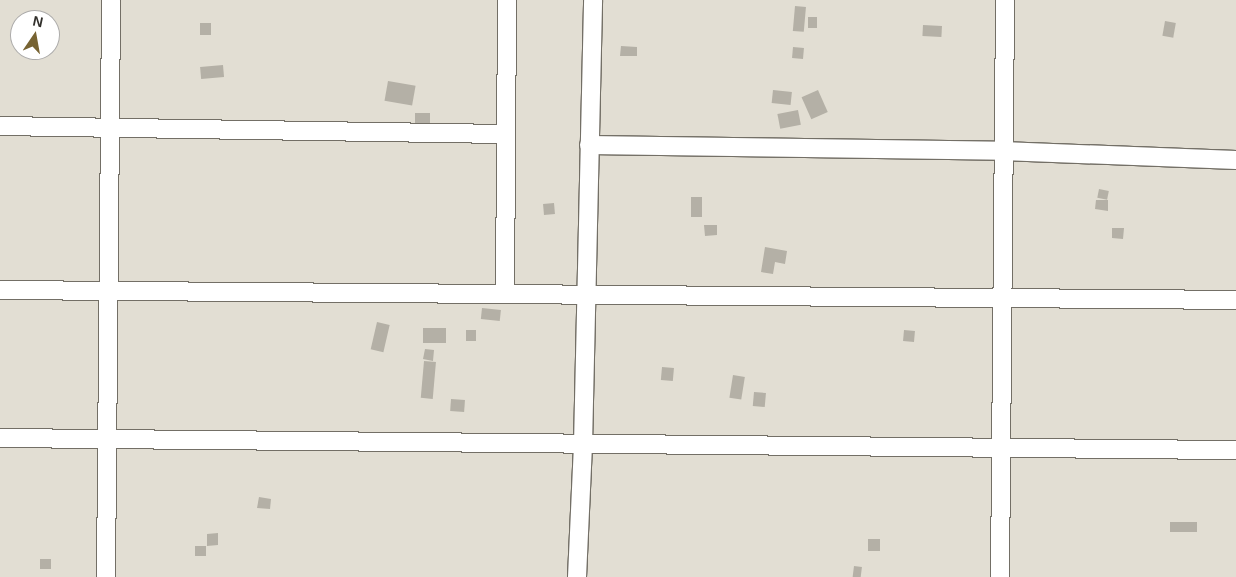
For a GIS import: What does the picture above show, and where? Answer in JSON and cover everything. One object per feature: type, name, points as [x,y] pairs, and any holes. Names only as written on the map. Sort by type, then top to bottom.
[{"type":"street","points":[[106,577],[111,0]]},
{"type":"street","points":[[505,293],[507,0]]},
{"type":"street","points":[[577,577],[583,445],[593,0]]},
{"type":"street","points":[[1000,577],[1003,299],[1002,151],[1005,0]]},
{"type":"street","points":[[0,126],[505,134]]},
{"type":"street","points":[[589,145],[1002,151],[1236,160]]},
{"type":"street","points":[[0,290],[1236,300]]},
{"type":"street","points":[[0,438],[1236,450]]},
{"type":"building","points":[[795,6],[806,7],[804,32],[793,31]]},
{"type":"building","points":[[808,17],[817,17],[817,28],[808,28]]},
{"type":"building","points":[[1165,21],[1176,23],[1173,38],[1162,36]]},
{"type":"building","points":[[200,23],[211,23],[211,35],[200,35]]},
{"type":"building","points":[[923,25],[942,26],[941,37],[922,36]]},
{"type":"building","points":[[621,46],[637,47],[637,56],[620,56]]},
{"type":"building","points":[[793,47],[804,48],[803,59],[792,58]]},
{"type":"building","points":[[223,65],[224,77],[201,79],[200,67]]},
{"type":"building","points":[[388,81],[416,86],[412,106],[385,101]]},
{"type":"building","points":[[773,90],[792,92],[791,105],[772,103]]},
{"type":"building","points":[[818,90],[828,112],[811,119],[802,97]]},
{"type":"building","points":[[798,110],[801,125],[780,129],[777,114]]},
{"type":"building","points":[[415,113],[430,113],[430,124],[415,124]]},
{"type":"building","points":[[1099,189],[1109,191],[1107,200],[1097,198]]},
{"type":"building","points":[[691,197],[702,197],[702,217],[691,217]]},
{"type":"building","points":[[1096,200],[1108,200],[1108,211],[1095,209]]},
{"type":"building","points":[[554,203],[555,214],[544,215],[543,204]]},
{"type":"building","points":[[704,225],[717,225],[717,235],[705,236]]},
{"type":"building","points":[[1112,228],[1124,228],[1123,239],[1112,238]]},
{"type":"building","points":[[765,247],[787,251],[785,264],[775,262],[773,274],[761,272]]},
{"type":"building","points":[[482,308],[501,310],[500,321],[481,319]]},
{"type":"building","points":[[377,322],[390,325],[383,352],[371,349]]},
{"type":"building","points":[[423,328],[446,328],[446,343],[423,343]]},
{"type":"building","points":[[466,330],[476,330],[476,341],[466,341]]},
{"type":"building","points":[[904,330],[915,331],[914,342],[903,341]]},
{"type":"building","points":[[425,349],[434,350],[433,361],[423,359]]},
{"type":"building","points":[[424,361],[436,362],[433,399],[421,398]]},
{"type":"building","points":[[662,367],[674,368],[673,381],[661,380]]},
{"type":"building","points":[[733,375],[745,377],[741,400],[729,398]]},
{"type":"building","points":[[754,392],[766,393],[765,407],[753,406]]},
{"type":"building","points":[[451,399],[465,400],[464,412],[450,411]]},
{"type":"building","points":[[259,497],[271,499],[270,509],[257,508]]},
{"type":"building","points":[[1170,522],[1197,522],[1197,532],[1170,532]]},
{"type":"building","points":[[218,533],[218,545],[207,546],[207,534]]},
{"type":"building","points":[[868,539],[880,539],[880,551],[868,551]]},
{"type":"building","points":[[195,546],[206,546],[206,556],[195,556]]},
{"type":"building","points":[[40,559],[51,559],[51,569],[40,569]]},
{"type":"building","points":[[854,566],[862,567],[861,577],[853,577]]}]
